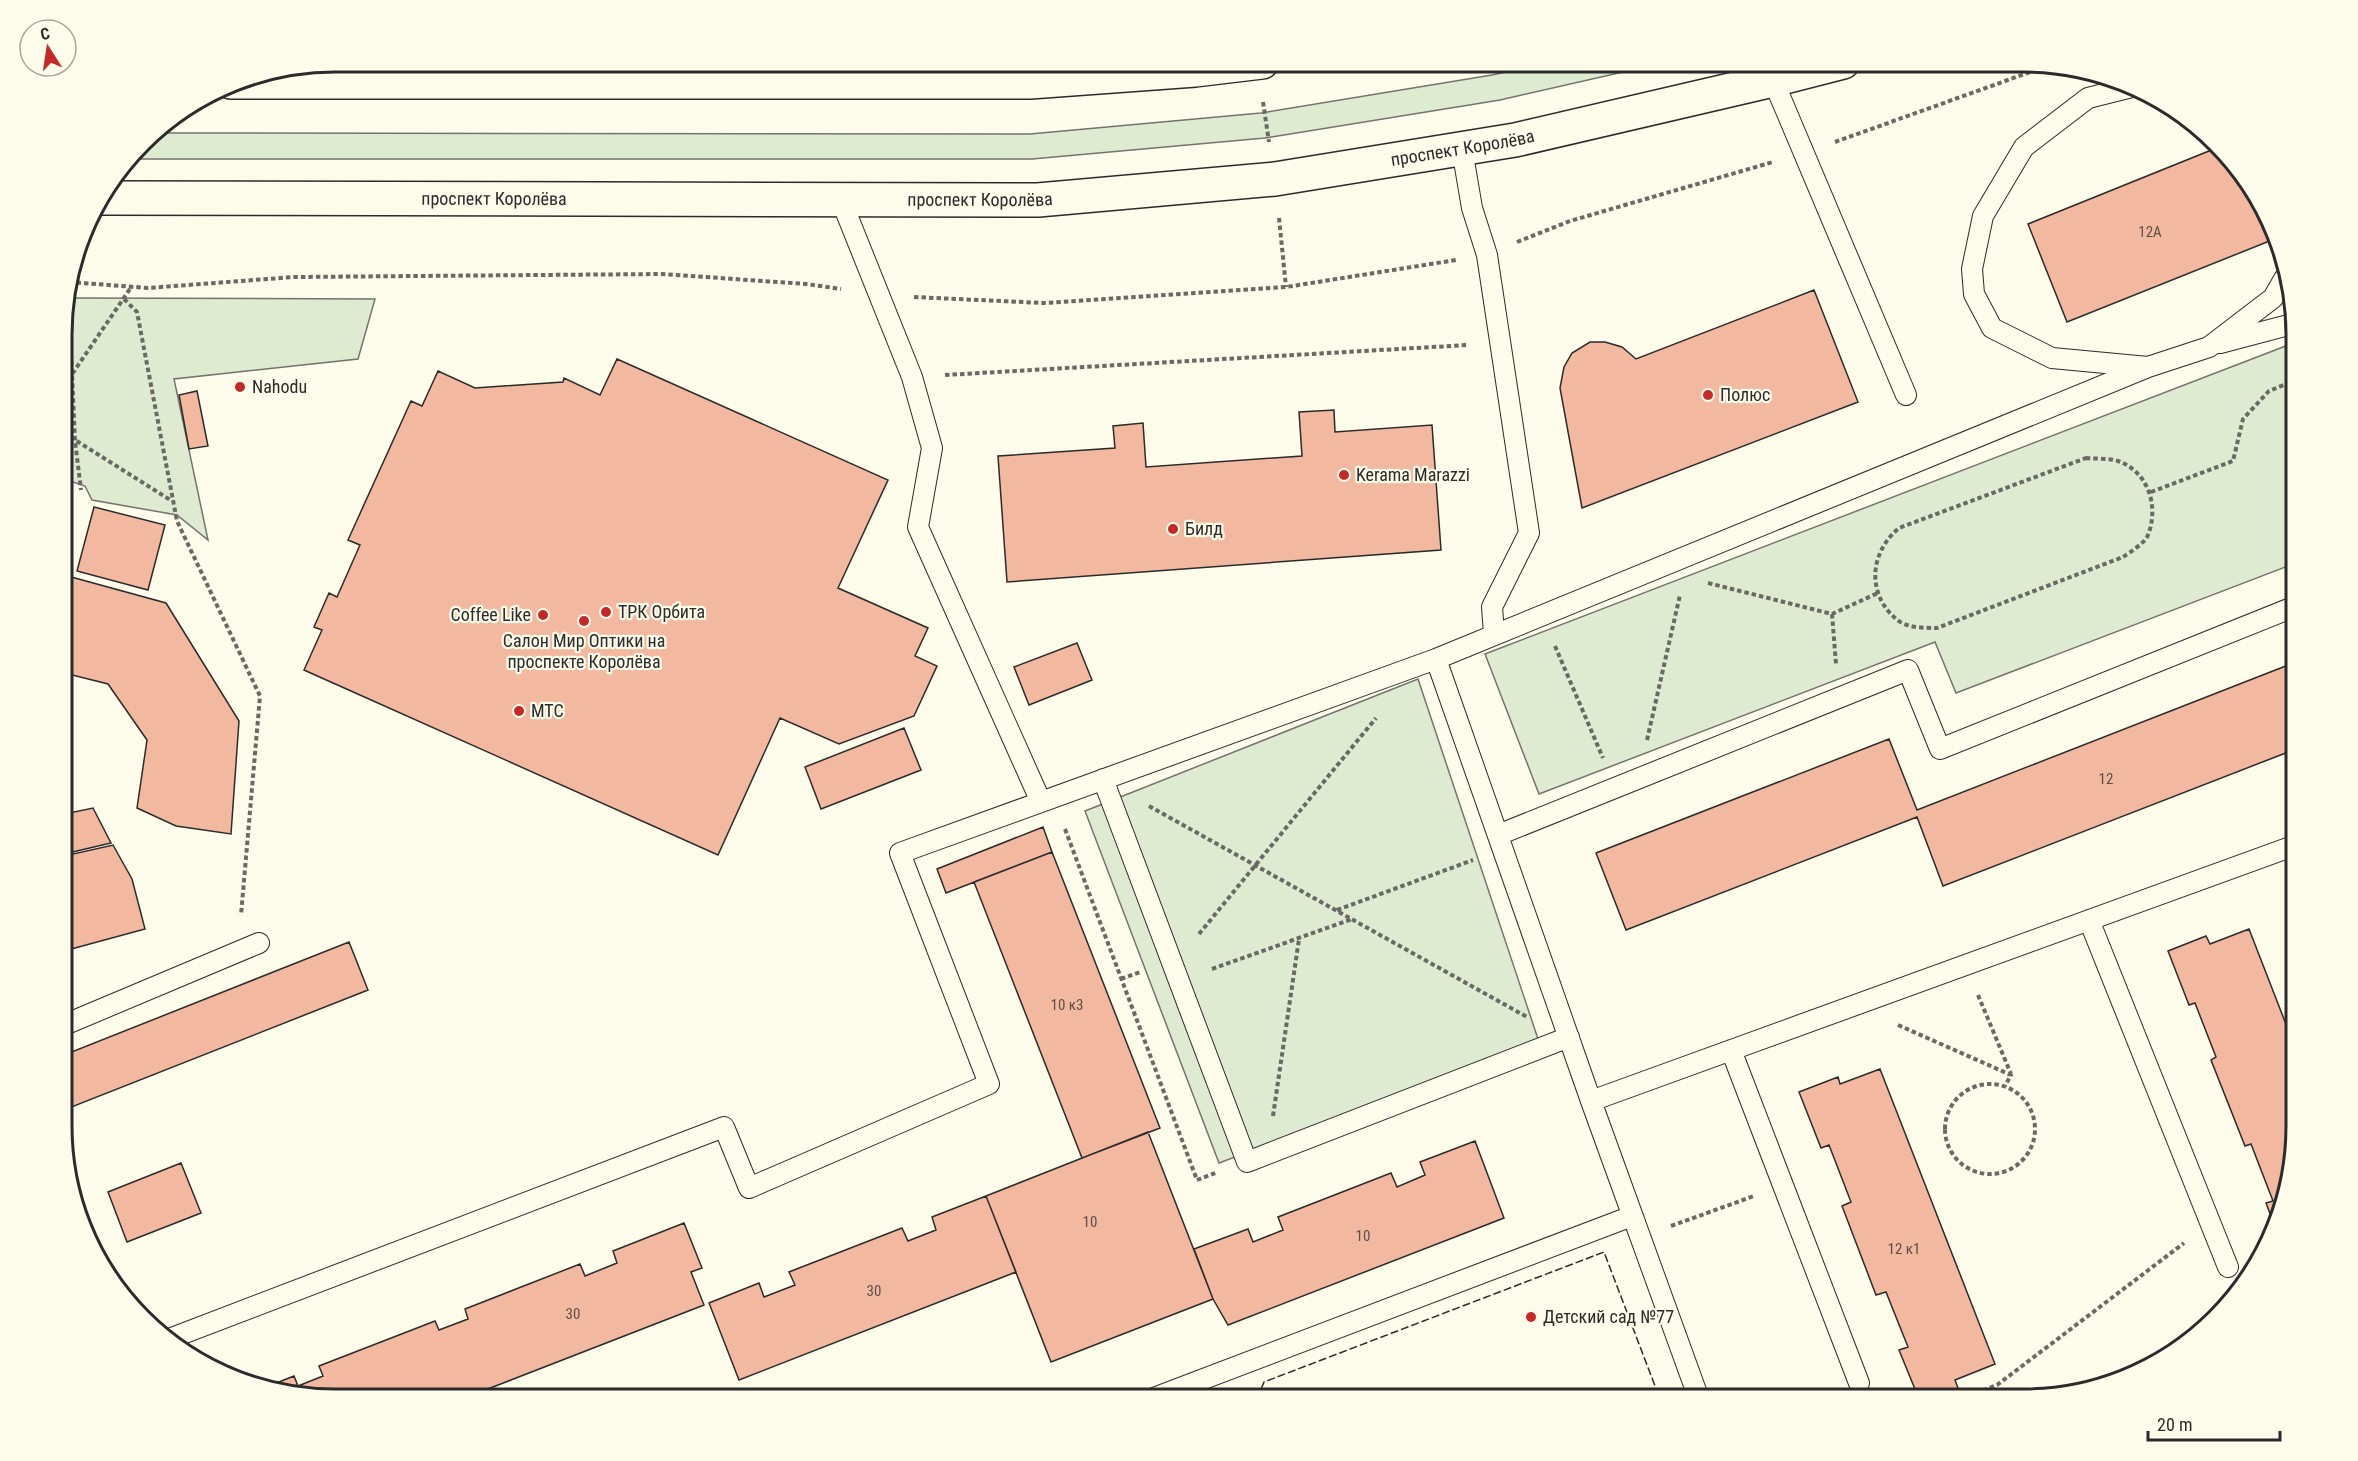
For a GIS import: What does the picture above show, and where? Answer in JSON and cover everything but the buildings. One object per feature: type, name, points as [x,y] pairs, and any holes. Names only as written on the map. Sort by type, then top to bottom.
[{"type":"main road","points":[[266,81],[747,72],[1030,82],[1132,72]]},
{"type":"main road","name":"проспект Королёва","points":[[111,198],[1038,200],[1275,179],[1462,149],[1515,140],[1804,72]]},
{"type":"lane","points":[[1773,80],[1906,394]]},
{"type":"lane","points":[[2119,90],[2088,98],[2025,147],[1983,216],[1972,269],[1974,294],[1992,328],[2052,358],[2148,367]]},
{"type":"lane","points":[[1462,149],[1472,208],[1487,255],[1529,533],[1492,607],[1494,634]]},
{"type":"lane","points":[[841,200],[912,377],[932,448],[918,527],[1047,799]]},
{"type":"lane","points":[[2209,347],[2273,298],[2281,284]]},
{"type":"lane","points":[[177,1336],[724,1126],[749,1188],[989,1084],[900,853],[1436,659],[1542,615],[1681,569],[2148,367],[2285,326]]},
{"type":"lane","points":[[1500,842],[1639,778],[1908,670],[1940,749],[2286,610]]},
{"type":"lane","points":[[1436,659],[1591,1101],[1695,1389]]},
{"type":"lane","points":[[1108,777],[1247,1162],[1569,1037]]},
{"type":"lane","points":[[1591,1101],[2286,849]]},
{"type":"lane","points":[[2089,920],[2228,1268]]},
{"type":"lane","points":[[72,1022],[259,942]]},
{"type":"lane","points":[[1731,1050],[1859,1383]]},
{"type":"lane","points":[[1177,1389],[1632,1216]]},
{"type":"path","points":[[77,284],[133,285],[148,288],[294,277],[663,274],[806,284],[880,296],[1044,303],[1287,288],[1487,255],[1570,221],[1805,153],[2030,72]]},
{"type":"path","points":[[73,372],[133,285]]},
{"type":"path","points":[[124,299],[137,312],[177,521],[260,696],[238,952]]},
{"type":"path","points":[[912,377],[1501,343]]},
{"type":"path","points":[[72,350],[75,441],[81,490]]},
{"type":"path","points":[[2151,492],[2233,461],[2243,418],[2269,391],[2286,384]]},
{"type":"path","points":[[72,439],[172,501]]},
{"type":"path","points":[[2085,458],[2118,461],[2137,472],[2151,492],[2152,513],[2147,537],[2123,557],[1937,628],[1918,628],[1896,619],[1878,593],[1875,574],[1878,554],[1885,539],[1899,528],[2074,462],[2085,458]]},
{"type":"path","points":[[1639,778],[1681,569],[1832,614],[1878,593]]},
{"type":"path","points":[[1832,614],[1839,698]]},
{"type":"path","points":[[1542,615],[1616,788]]},
{"type":"path","points":[[1201,939],[1198,932],[1394,696],[1388,676]]},
{"type":"path","points":[[1108,777],[1120,790],[1534,1022],[1544,1046]]},
{"type":"path","points":[[1047,799],[1197,1180],[1247,1162]]},
{"type":"path","points":[[1336,911],[1500,842]]},
{"type":"path","points":[[1210,962],[1213,970],[1352,919]]},
{"type":"path","points":[[1276,1151],[1270,1134],[1299,939]]},
{"type":"path","points":[[1966,965],[2011,1075]]},
{"type":"path","points":[[1854,1006],[2011,1075]]},
{"type":"path","points":[[2005,1086],[2011,1075]]},
{"type":"path","points":[[1981,1084],[2005,1086],[2025,1098],[2035,1120],[2034,1143],[2021,1163],[2000,1174],[1976,1172],[1956,1160],[1945,1139],[1947,1114],[1960,1095],[1981,1084]]},
{"type":"path","points":[[1667,1227],[1783,1186]]},
{"type":"path","points":[[1987,1389],[1997,1385],[2211,1223]]},
{"type":"green space","points":[[1506,72],[1623,72],[1500,100],[1265,138],[1032,159],[140,159],[167,133],[1030,134],[1261,113]]},
{"type":"green space","points":[[75,298],[375,299],[358,359],[174,379],[208,540],[177,515],[92,500],[85,486],[72,482],[72,335]]},
{"type":"green space","points":[[2286,346],[2286,567],[1956,693],[1935,642],[1539,794],[1485,654]]},
{"type":"green space","points":[[1418,679],[1539,1042],[1219,1163],[1085,811]]},
{"type":"fence","points":[[1261,1389],[1264,1382],[1604,1252],[1656,1389]]},
{"type":"place","name":"Nahodu","points":[[240,387]]},
{"type":"place","name":"Полюс","points":[[1708,395]]},
{"type":"place","name":"Kerama Marazzi","points":[[1344,475]]},
{"type":"place","name":"Билд","points":[[1173,529]]},
{"type":"place","name":"ТРК Орбита","points":[[606,612]]},
{"type":"place","name":"Coffee Like","points":[[543,615]]},
{"type":"place","name":"Салон Мир Оптики на проспекте Королёва","points":[[584,621]]},
{"type":"place","name":"МТС","points":[[519,711]]},
{"type":"place","name":"Детский сад №77","points":[[1531,1317]]}]
